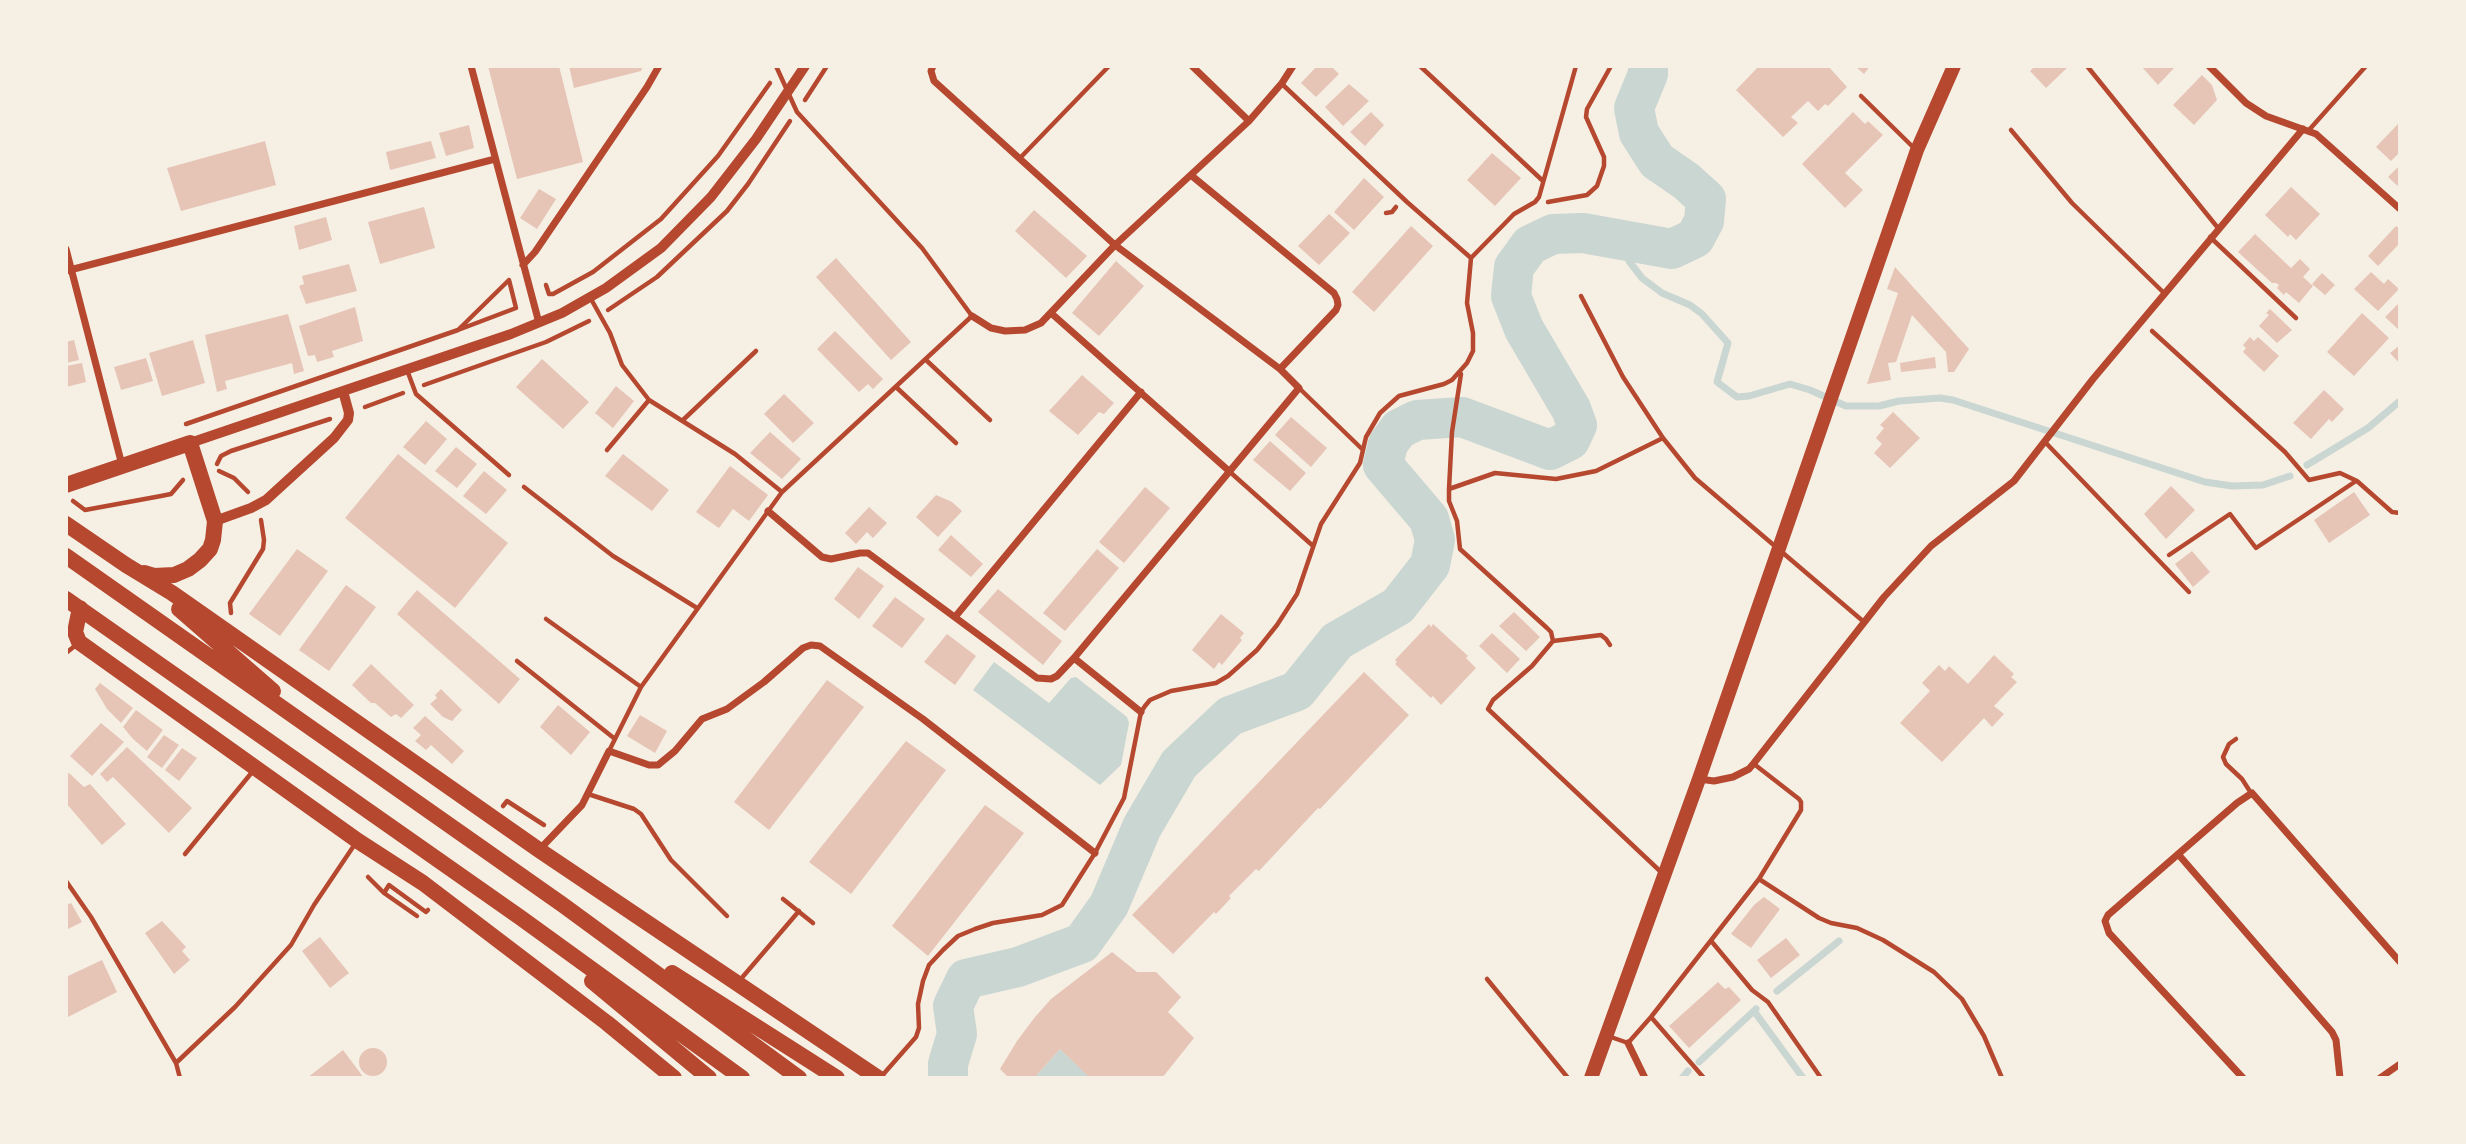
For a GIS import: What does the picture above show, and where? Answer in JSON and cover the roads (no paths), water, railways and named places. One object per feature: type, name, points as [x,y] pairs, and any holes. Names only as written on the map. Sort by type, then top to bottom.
[{"type":"highway","points":[[66,485],[190,443],[215,521],[214,540],[210,549],[201,560],[174,575],[154,576],[126,565]]},
{"type":"highway","points":[[66,524],[172,593],[539,850],[879,1077]]},
{"type":"highway","points":[[66,556],[564,905],[799,1077]]},
{"type":"highway","points":[[126,565],[274,691],[385,780]]},
{"type":"highway","points":[[73,604],[75,632],[79,642],[358,841],[423,883],[674,1077]]},
{"type":"highway","points":[[73,604],[742,1077]]},
{"type":"highway","points":[[564,905],[837,1077]]},
{"type":"highway","points":[[520,918],[638,1021],[709,1077]]},
{"type":"main road","points":[[1591,1077],[1699,779],[1917,150],[1954,66]]},
{"type":"street","points":[[471,66],[539,323]]},
{"type":"street","points":[[523,265],[535,252],[659,66]]},
{"type":"street","points":[[190,443],[539,323],[590,298],[643,263],[686,224],[734,169],[805,66]]},
{"type":"street","points":[[768,511],[822,557],[831,559],[868,553],[1043,680],[1056,676],[1074,658],[1299,388],[1280,369],[1115,245],[934,81],[931,71],[933,66]]},
{"type":"street","points":[[1192,66],[1249,121]]},
{"type":"street","points":[[972,316],[991,328],[1012,332],[1033,327],[1051,313],[1115,245],[1249,121],[1293,66]]},
{"type":"street","points":[[2209,66],[2237,94],[2266,116],[2306,130],[2325,140],[2399,209]]},
{"type":"street","points":[[1699,779],[1714,781],[1733,777],[1749,769],[1884,597],[1931,546],[2014,481],[2140,321],[2210,237],[2306,130]]},
{"type":"street","points":[[69,270],[495,159]]},
{"type":"street","points":[[1192,176],[1334,293],[1337,299],[1336,310],[1280,369]]},
{"type":"street","points":[[66,249],[69,270],[122,466]]},
{"type":"street","points":[[1051,313],[1229,471]]},
{"type":"street","points":[[215,521],[266,500],[345,427],[349,413],[343,391]]},
{"type":"street","points":[[955,617],[1141,392]]},
{"type":"street","points":[[539,850],[568,821],[588,794],[609,751],[649,765],[658,765],[675,751],[702,719],[727,709],[764,682],[803,648],[811,645],[820,646],[923,719],[1095,853]]},
{"type":"street","points":[[1074,658],[1141,712]]},
{"type":"street","points":[[2243,1077],[2106,928],[2105,921],[2108,915],[2237,803],[2252,793],[2399,962]]},
{"type":"street","points":[[2178,853],[2332,1032],[2336,1040],[2340,1077]]},
{"type":"street","points":[[1628,1042],[1646,1077]]},
{"type":"street","points":[[2380,1077],[2399,1064]]},
{"type":"lane","points":[[1021,157],[1109,66]]},
{"type":"lane","points":[[1420,66],[1543,181]]},
{"type":"lane","points":[[879,1077],[916,1037],[919,1028],[918,1004],[923,981],[929,965],[943,950],[958,936],[975,929],[993,923],[1042,915],[1062,905],[1095,853],[1124,798],[1141,712],[1150,700],[1171,691],[1216,683],[1258,650],[1297,594],[1321,524],[1360,463],[1362,450],[1373,424],[1390,403],[1399,396],[1444,384],[1461,371],[1473,351],[1473,333],[1467,303],[1471,258],[1514,214],[1535,202],[1576,66]]},
{"type":"lane","points":[[2087,66],[2218,228]]},
{"type":"lane","points":[[2306,130],[2367,66]]},
{"type":"lane","points":[[609,751],[641,687],[782,492],[972,316],[922,248],[797,112],[777,68]]},
{"type":"lane","points":[[1282,83],[1403,199],[1471,258]]},
{"type":"lane","points":[[1861,96],[1917,150]]},
{"type":"lane","points":[[2011,130],[2072,203],[2164,293]]},
{"type":"lane","points":[[2210,237],[2296,318]]},
{"type":"lane","points":[[1581,296],[1623,377],[1663,438],[1695,478],[1865,622]]},
{"type":"lane","points":[[590,298],[610,333],[622,365],[649,400],[735,454],[782,492]]},
{"type":"lane","points":[[683,421],[756,351]]},
{"type":"lane","points":[[926,360],[990,420]]},
{"type":"lane","points":[[407,370],[416,394],[509,475]]},
{"type":"lane","points":[[1461,371],[1452,432],[1449,501],[1457,521],[1463,554],[1547,628],[1553,641]]},
{"type":"lane","points":[[896,387],[956,443]]},
{"type":"lane","points":[[1299,388],[1362,450]]},
{"type":"lane","points":[[607,450],[649,400]]},
{"type":"lane","points":[[1449,489],[1495,473],[1556,479],[1596,471],[1663,438]]},
{"type":"lane","points":[[2047,440],[2189,592]]},
{"type":"lane","points":[[1229,471],[1312,545]]},
{"type":"lane","points":[[524,487],[612,556],[697,608]]},
{"type":"lane","points":[[546,619],[641,687]]},
{"type":"lane","points":[[1610,645],[1601,635],[1553,641],[1488,709],[1664,875]]},
{"type":"lane","points":[[66,653],[79,642]]},
{"type":"lane","points":[[517,661],[615,739]]},
{"type":"lane","points":[[2236,739],[2229,744],[2223,758],[2252,793]]},
{"type":"lane","points":[[1607,1036],[1628,1042],[1651,1017],[1759,879],[1802,806],[1798,799],[1754,763]]},
{"type":"lane","points":[[185,854],[255,768]]},
{"type":"lane","points":[[588,794],[634,809],[641,814],[668,851],[671,860],[727,916]]},
{"type":"lane","points":[[176,1063],[235,1007],[291,945],[314,905],[358,841]]},
{"type":"lane","points":[[1759,879],[1819,918],[1857,928],[1883,940],[1934,972],[1962,999],[1984,1036],[2002,1077]]},
{"type":"lane","points":[[66,881],[91,917],[176,1063],[180,1077]]},
{"type":"lane","points":[[783,899],[813,923]]},
{"type":"lane","points":[[737,984],[799,911]]},
{"type":"lane","points":[[1712,942],[1752,990],[1769,1002],[1821,1077]]},
{"type":"lane","points":[[1487,979],[1568,1077]]},
{"type":"lane","points":[[1651,1017],[1704,1077]]},
{"type":"waterway","points":[[948,1078],[948,1064],[957,1034],[953,1006],[966,979],[1018,967],[1082,943],[1109,905],[1142,827],[1179,764],[1230,716],[1297,691],[1337,641],[1398,606],[1430,565],[1435,540],[1429,519],[1383,465],[1388,444],[1399,429],[1417,420],[1462,417],[1550,450],[1570,440],[1577,425],[1571,409],[1524,329],[1511,296],[1514,267],[1530,245],[1553,234],[1583,233],[1672,249],[1695,238],[1704,221],[1706,199],[1657,161],[1639,133],[1634,108],[1648,74],[1648,66]]},
{"type":"waterway","points":[[1621,241],[1629,261],[1642,278],[1662,293],[1690,305],[1702,314],[1728,343],[1717,382],[1737,397],[1790,384],[1846,406],[1879,406],[1899,401],[1940,398],[2205,482],[2232,486],[2263,485],[2290,476]]},
{"type":"waterway","points":[[2307,465],[2368,428],[2400,401]]},
{"type":"waterway","points":[[1777,991],[1839,941]]},
{"type":"waterway","points":[[1699,1062],[1756,1009]]},
{"type":"waterway","points":[[1754,1011],[1803,1078]]},
{"type":"waterway","points":[[1682,1078],[1688,1071]]}]
